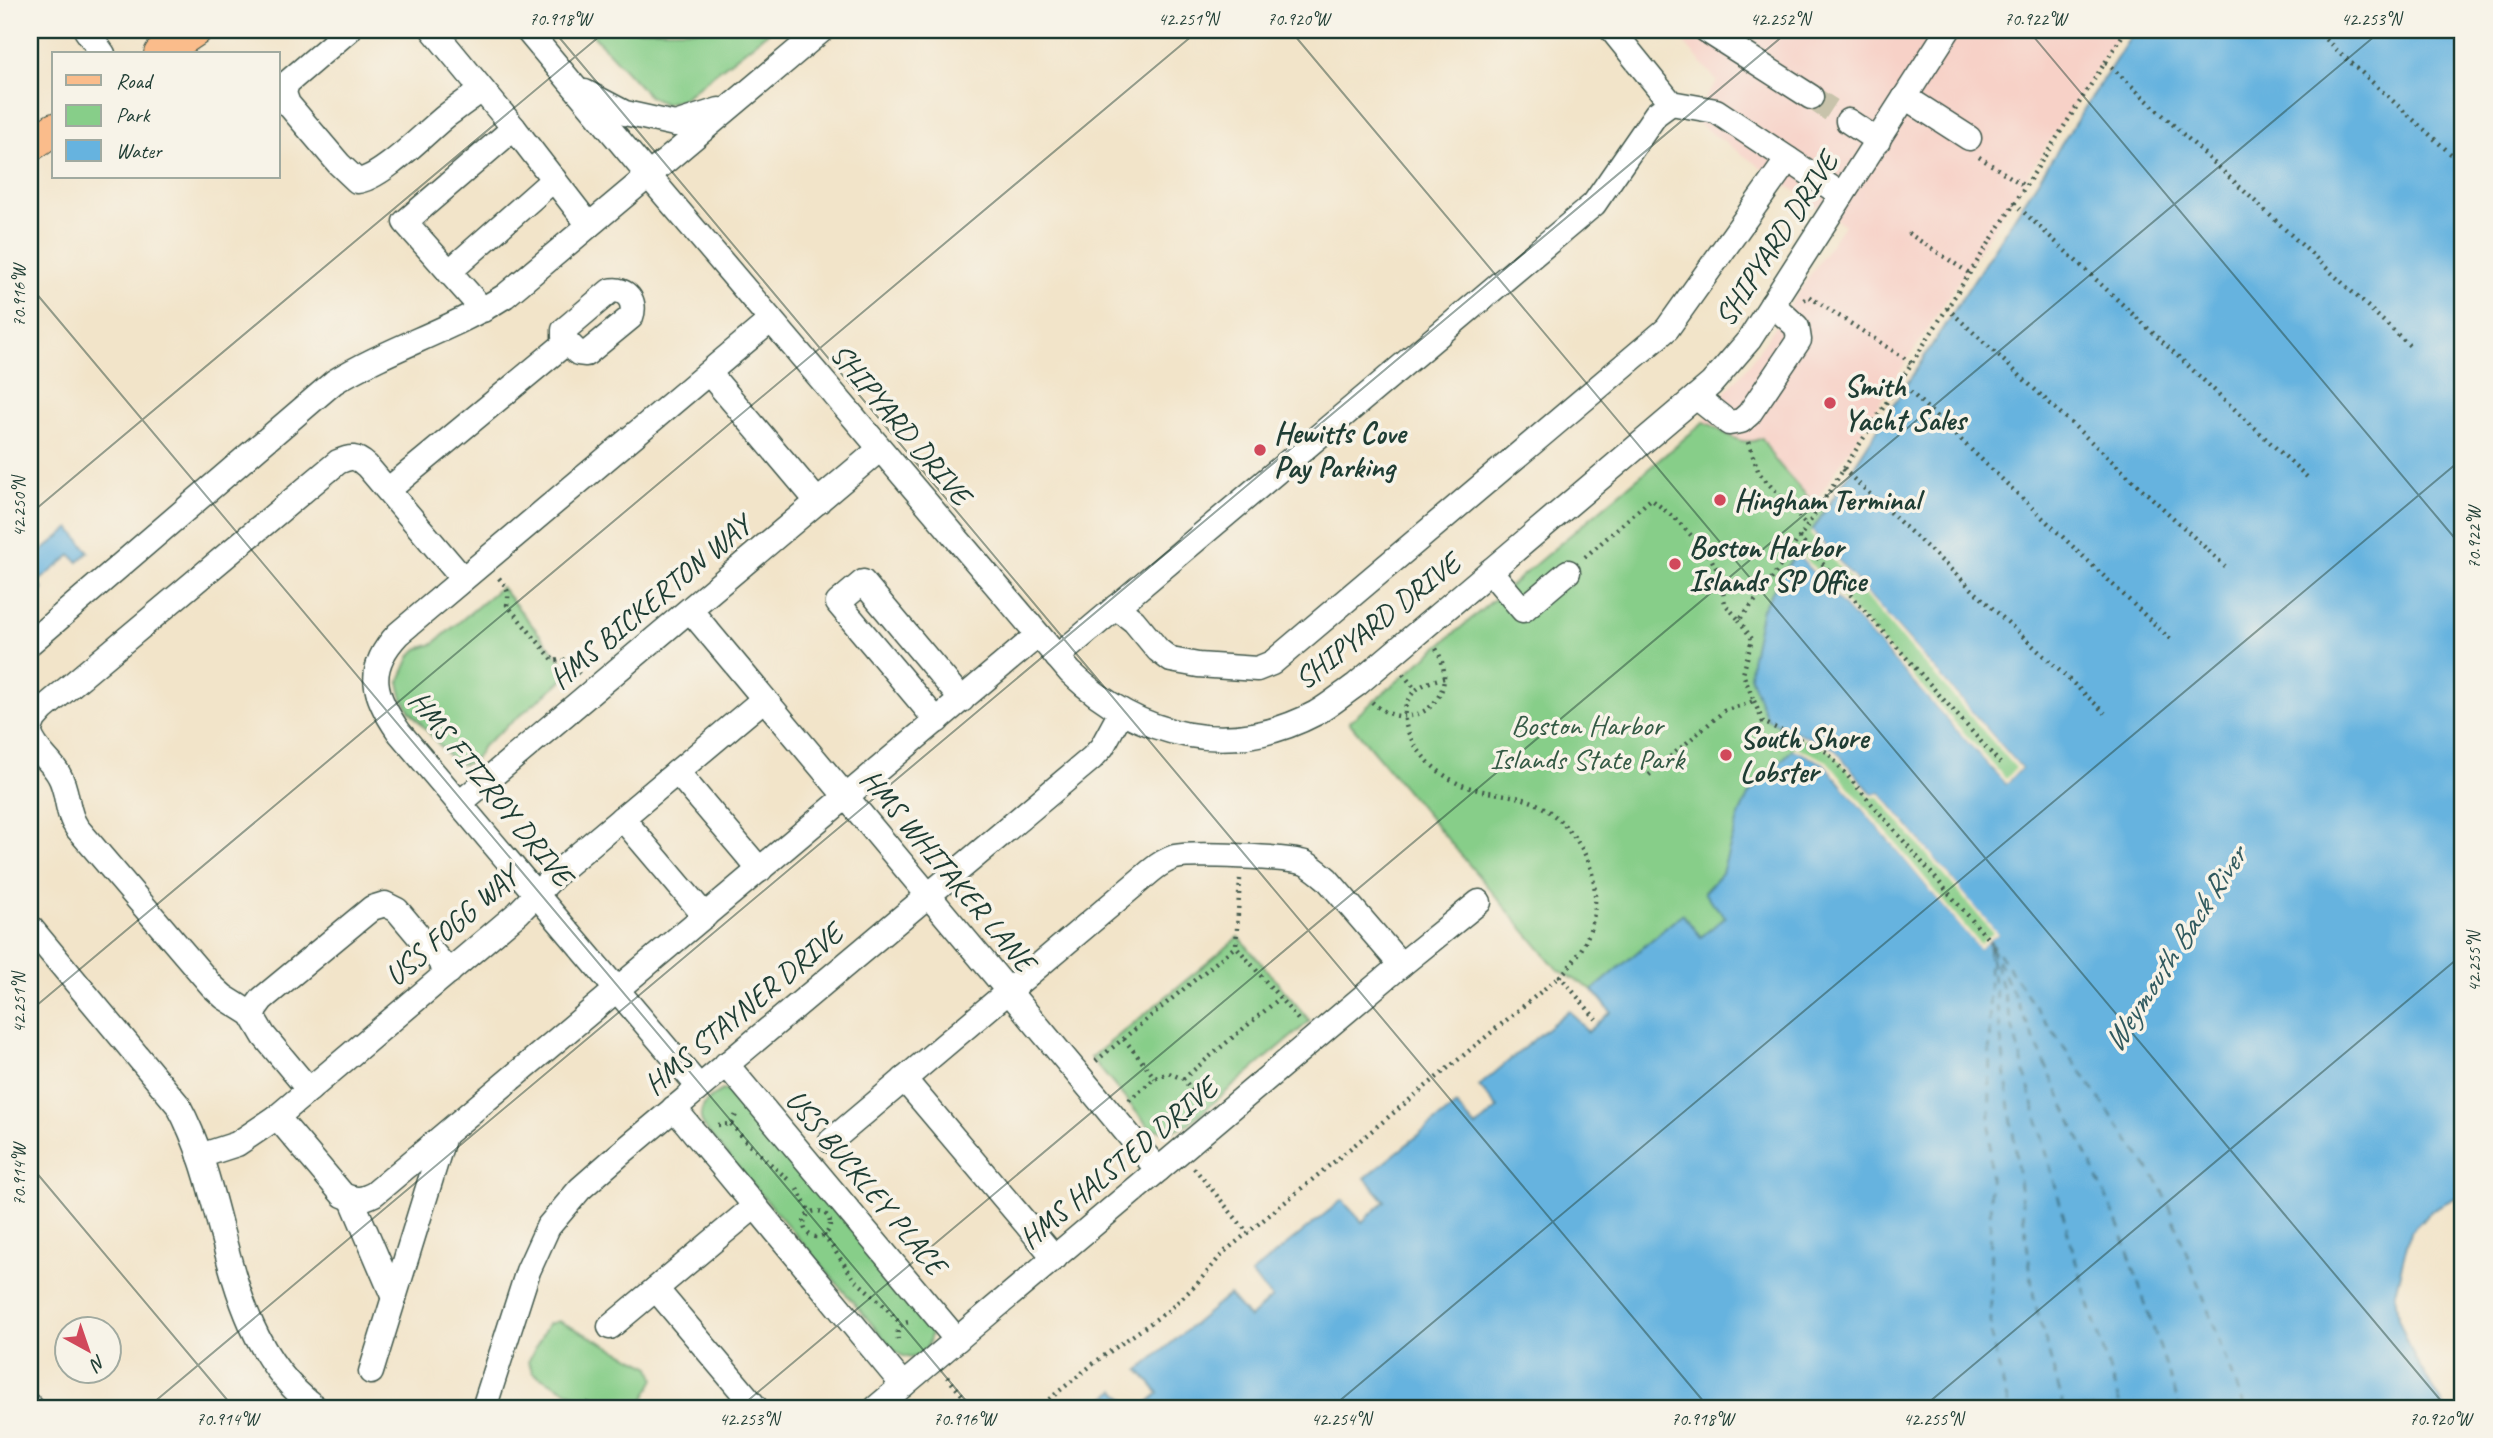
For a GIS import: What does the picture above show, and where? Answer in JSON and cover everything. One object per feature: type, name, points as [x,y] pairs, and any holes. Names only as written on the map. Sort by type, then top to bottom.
[{"type":"main road","points":[[163,52],[195,30]]},
{"type":"main road","points":[[30,146],[52,130]]},
{"type":"street","points":[[86,30],[102,52]]},
{"type":"street","points":[[349,30],[287,83],[284,93],[288,104],[357,181],[365,180],[381,171],[448,114],[482,90]]},
{"type":"street","points":[[433,30],[589,225]]},
{"type":"street","name":"SHIPYARD DRIVE","points":[[527,30],[1057,657],[1094,694],[1137,721],[1195,736],[1223,737],[1254,735],[1289,725],[1318,712],[1356,685],[1696,397],[1781,312],[1842,195],[1948,30]]},
{"type":"street","points":[[30,643],[334,383],[363,365],[470,318],[505,296],[822,30]]},
{"type":"street","points":[[1612,30],[1671,103],[1716,111],[1842,195]]},
{"type":"street","points":[[1706,30],[1811,97]]},
{"type":"street","points":[[573,85],[625,113],[675,124],[733,105]]},
{"type":"street","points":[[1905,97],[1971,145]]},
{"type":"street","points":[[1057,657],[1594,204],[1656,114],[1671,103]]},
{"type":"street","points":[[1847,121],[1878,141]]},
{"type":"street","points":[[483,310],[405,222],[514,128]]},
{"type":"street","points":[[1115,607],[1134,621],[1158,650],[1171,660],[1198,665],[1257,669],[1272,663],[1667,330],[1788,159]]},
{"type":"street","points":[[449,272],[554,179]]},
{"type":"street","points":[[1696,397],[1729,423],[1741,421],[1749,414],[1796,345],[1798,331],[1781,312]]},
{"type":"street","name":"HMS FITZROY DRIVE","points":[[699,1087],[399,732],[380,701],[375,685],[377,665],[386,647],[398,634],[771,320]]},
{"type":"street","points":[[388,491],[567,342]]},
{"type":"street","points":[[709,373],[818,502]]},
{"type":"street","name":"HMS BICKERTON WAY","points":[[460,803],[880,449]]},
{"type":"street","points":[[30,729],[43,709],[338,462],[349,457],[358,458],[463,579]]},
{"type":"street","points":[[1490,571],[1522,610],[1568,572]]},
{"type":"street","points":[[937,721],[838,603],[863,582],[962,701]]},
{"type":"street","name":"HMS WHITAKER LANE","points":[[690,610],[1158,1170]]},
{"type":"street","points":[[277,1117],[343,1195],[352,1200],[361,1200],[374,1194],[1038,635]]},
{"type":"street","name":"USS FOGG WAY","points":[[201,1156],[237,1144],[277,1117],[449,972],[537,895],[558,872],[764,699]]},
{"type":"street","name":"HMS STAYNER DRIVE","points":[[484,1408],[528,1271],[548,1227],[580,1189],[1092,758],[1102,747],[1121,712]]},
{"type":"street","points":[[30,734],[32,743],[58,772],[65,787],[71,820],[77,828],[212,986],[251,1014],[264,1036],[309,1090]]},
{"type":"street","points":[[677,772],[760,870]]},
{"type":"street","points":[[622,818],[705,916]]},
{"type":"street","points":[[831,1141],[1163,862],[1189,856],[1303,863],[1327,879],[1401,965]]},
{"type":"street","name":"HMS HALSTED DRIVE","points":[[876,1408],[1479,902]]},
{"type":"street","points":[[251,1014],[262,999],[372,908],[385,904],[397,910],[449,972]]},
{"type":"street","points":[[30,928],[167,1090],[191,1128],[251,1327],[278,1371],[316,1408]]},
{"type":"street","name":"USS BUCKLEY PLACE","points":[[726,1064],[957,1340]]},
{"type":"street","points":[[904,1079],[1055,1258]]},
{"type":"street","points":[[674,1108],[903,1385]]},
{"type":"street","points":[[371,1372],[444,1136]]},
{"type":"street","points":[[352,1200],[394,1298]]},
{"type":"street","points":[[610,1327],[755,1206]]},
{"type":"street","points":[[656,1289],[756,1408]]},
{"type":"path","points":[[1739,620],[1765,590],[1807,526],[2126,30]]},
{"type":"path","points":[[2315,30],[2463,165]]},
{"type":"path","points":[[2106,62],[2411,347]]},
{"type":"path","points":[[1971,145],[2025,187]]},
{"type":"path","points":[[2014,204],[2307,477]]},
{"type":"path","points":[[1908,233],[1969,273]]},
{"type":"path","points":[[1781,312],[1800,304],[1808,296],[1912,363]]},
{"type":"path","points":[[1947,307],[2225,566]]},
{"type":"path","points":[[1900,382],[2172,641]]},
{"type":"path","points":[[1741,421],[1759,473],[1807,526]]},
{"type":"path","points":[[1843,469],[2105,713]]},
{"type":"path","points":[[1568,572],[1651,499],[1683,526],[1709,555],[1720,575],[1725,604],[1752,639],[1743,674],[1763,722],[1827,752],[1989,940]]},
{"type":"path","points":[[1799,537],[2000,763]]},
{"type":"path","points":[[485,561],[508,589],[510,594],[507,605],[554,661],[563,659],[571,664],[594,691]]},
{"type":"path","points":[[1356,685],[1380,709],[1404,716],[1420,713],[1432,706],[1441,693],[1443,660],[1423,628]]},
{"type":"path","points":[[1038,1408],[1098,1360],[1170,1310],[1223,1253],[1560,976],[1583,949],[1592,930],[1596,885],[1590,863],[1578,840],[1546,809],[1529,801],[1455,782],[1434,769],[1408,737],[1404,716],[1416,690],[1426,682],[1444,678]]},
{"type":"path","points":[[1649,775],[1724,711],[1754,701]]},
{"type":"path","points":[[1241,858],[1236,946],[1314,1039]]},
{"type":"path","points":[[1079,1075],[1236,946]]},
{"type":"path","points":[[1560,976],[1596,1018]]},
{"type":"path","points":[[1183,1079],[1280,998]]},
{"type":"path","points":[[1124,1039],[1155,1078]]},
{"type":"path","points":[[1112,1114],[1155,1078],[1169,1073],[1183,1079],[1217,1120]]},
{"type":"path","points":[[731,1124],[749,1145],[791,1182],[810,1212]]},
{"type":"path","points":[[1180,1152],[1248,1233]]},
{"type":"path","points":[[820,1211],[828,1217],[830,1227],[824,1235],[813,1237],[805,1230],[804,1221],[810,1212],[820,1211]]},
{"type":"path","points":[[824,1235],[855,1280],[882,1303],[901,1325]]},
{"type":"path","points":[[933,1360],[976,1408],[989,1405],[998,1408]]},
{"type":"path","points":[[586,1408],[588,1401]]},
{"type":"shaded area","points":[[1673,30],[2122,30],[1814,504],[1774,459],[1766,443],[1739,441],[1704,422],[1749,365],[1844,225],[1691,119],[1717,81]]},
{"type":"green space","points":[[588,30],[771,30],[682,99],[664,104],[649,96]]},
{"type":"green space","name":"Boston Harbor Islands State Park","points":[[1704,422],[1738,440],[1746,442],[1762,438],[1774,459],[1814,504],[1825,510],[1812,531],[2021,768],[2006,784],[1797,553],[1762,609],[1758,631],[1767,719],[1834,749],[1880,793],[1998,934],[1979,949],[1793,749],[1749,794],[1740,813],[1722,873],[1704,892],[1725,917],[1701,937],[1682,914],[1593,990],[1557,969],[1349,722]]},
{"type":"green space","points":[[501,587],[571,673],[483,746],[472,761],[459,764],[454,762],[409,710],[399,682],[411,655],[418,649],[433,644]]},
{"type":"green space","points":[[1239,937],[1310,1021],[1187,1125],[1168,1130],[1149,1127],[1091,1058]]},
{"type":"green space","points":[[723,1090],[740,1097],[930,1323],[929,1341],[922,1354],[909,1357],[893,1349],[706,1130],[701,1117],[703,1106]]},
{"type":"green space","points":[[559,1321],[651,1367],[655,1379],[639,1408],[600,1408],[533,1373],[528,1362],[548,1324]]},
{"type":"water","name":"Weymouth Back River","points":[[2135,30],[2463,30],[2463,1194],[2433,1209],[2410,1232],[2395,1293],[2398,1318],[2414,1357],[2445,1408],[1142,1408],[1159,1393],[1139,1370],[1229,1295],[1249,1318],[1272,1298],[1251,1274],[1342,1200],[1362,1222],[1385,1201],[1365,1178],[1456,1105],[1476,1127],[1498,1108],[1479,1086],[1569,1010],[1588,1032],[1611,1012],[1593,990],[1682,914],[1701,937],[1725,917],[1704,893],[1722,873],[1740,813],[1749,794],[1793,749],[1824,763],[1979,948],[1997,934],[1880,793],[1873,795],[1834,749],[1767,719],[1750,676],[1751,661],[1762,609],[1796,553],[2006,784],[2021,768],[1812,531]]},
{"type":"water","points":[[70,528],[89,552],[78,562],[71,555],[38,582],[43,590],[32,599],[30,561]]},
{"type":"water","points":[[1116,1390],[1132,1408],[1089,1408]]},
{"type":"pier","points":[[1812,531],[2021,768],[2006,784],[1796,553],[1798,550],[2006,779],[2016,768],[1810,534]]},
{"type":"pier","points":[[1797,733],[1834,749],[1872,795],[1880,793],[1998,934],[1979,949],[1824,763],[1793,749],[1794,746],[1827,761],[1980,944],[1993,933],[1878,797],[1870,797],[1832,752],[1796,736]]},
{"type":"ferry route","points":[[1989,940],[2162,1188],[2245,1408]]},
{"type":"ferry route","points":[[1989,942],[2034,1299],[2064,1408]]},
{"type":"ferry route","points":[[1991,945],[2119,1225],[2180,1408]]},
{"type":"ferry route","points":[[1991,948],[2076,1262],[2121,1408]]},
{"type":"ferry route","points":[[1989,949],[1991,1337],[2009,1408]]},
{"type":"tunnel","points":[[1811,97],[1848,121]]},
{"type":"place","name":"Smith Yacht Sales","points":[[1830,403]]},
{"type":"place","name":"Hewitts Cove Pay Parking","points":[[1260,450]]},
{"type":"place","name":"Hingham Terminal","points":[[1720,500]]},
{"type":"place","name":"Boston Harbor Islands SP Office","points":[[1675,564]]},
{"type":"place","name":"South Shore Lobster","points":[[1726,755]]}]
